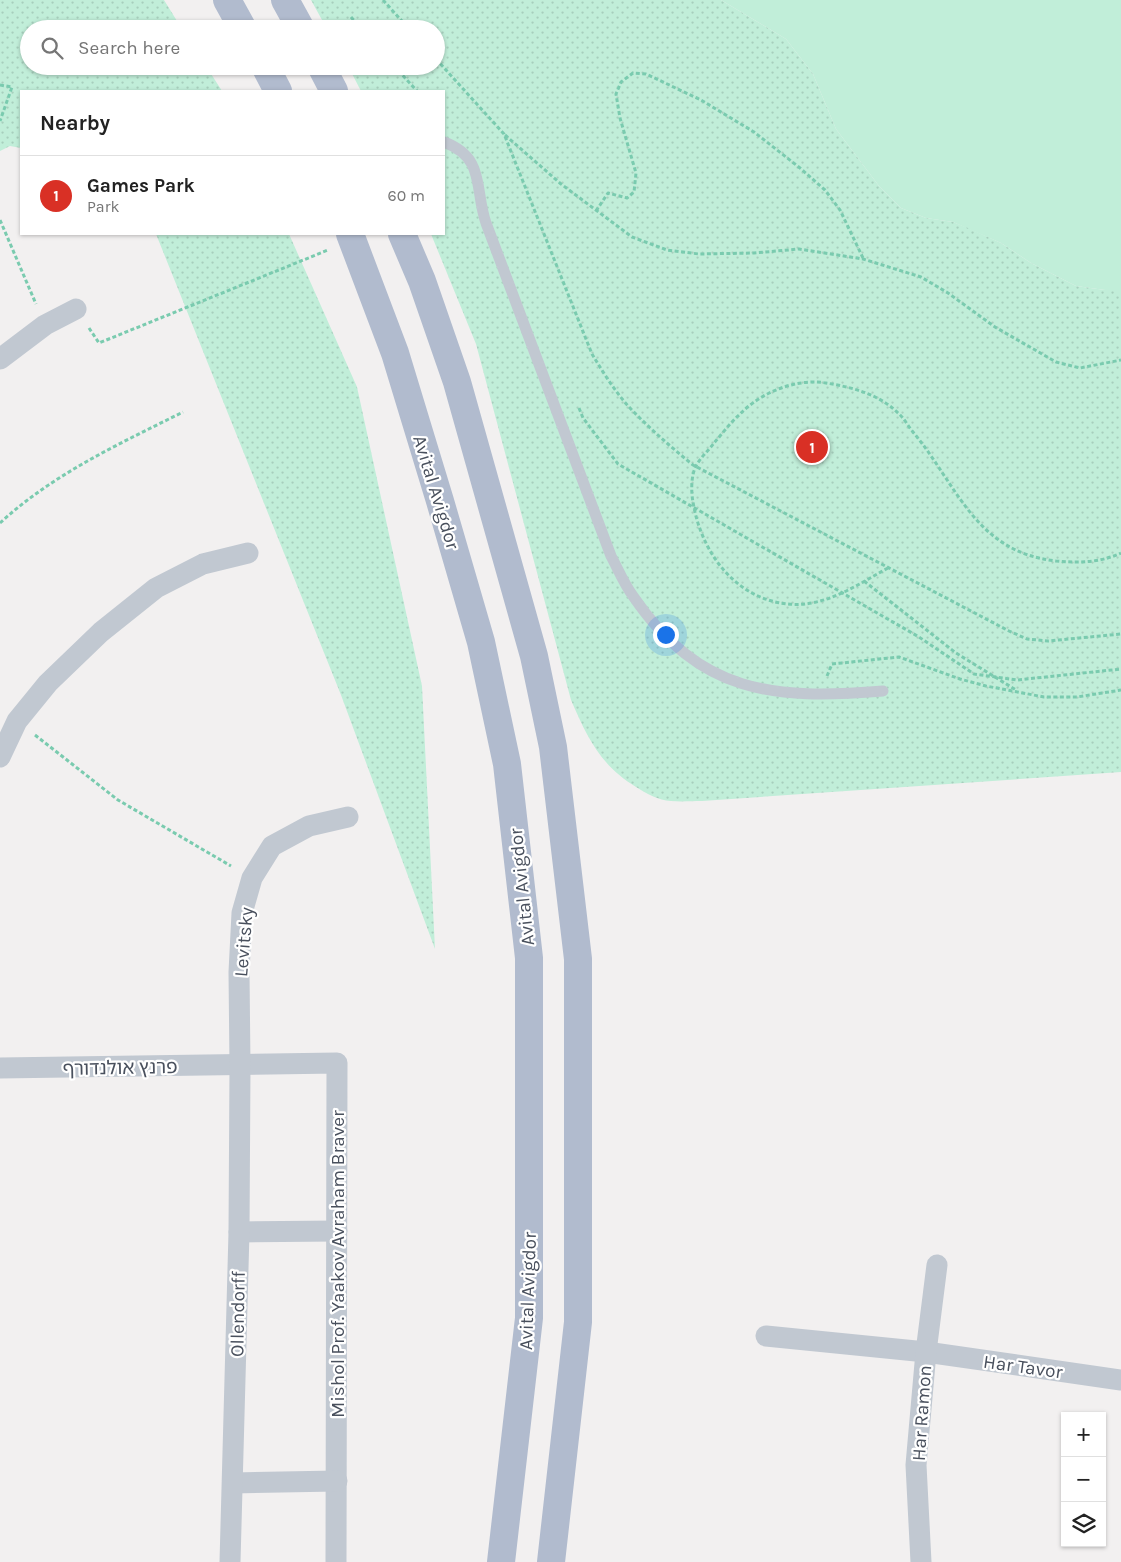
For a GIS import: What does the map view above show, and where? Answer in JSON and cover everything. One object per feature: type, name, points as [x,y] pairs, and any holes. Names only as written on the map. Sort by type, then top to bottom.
[{"type":"main road","points":[[227,0],[238,20]]},
{"type":"main road","points":[[285,0],[296,20]]},
{"type":"main road","points":[[270,75],[277,90]]},
{"type":"main road","points":[[326,75],[333,90]]},
{"type":"main road","points":[[402,235],[422,281],[457,382],[534,656],[553,746],[578,959],[578,1322],[551,1562]]},
{"type":"main road","name":"Avital Avigdor","points":[[351,237],[395,353],[481,642],[507,764],[529,958],[529,1318],[501,1562]]},
{"type":"street","points":[[0,359],[45,325],[76,308]]},
{"type":"street","points":[[0,757],[17,721],[48,683],[101,632],[156,588],[203,564],[248,554]]},
{"type":"street","name":"Levitsky","points":[[240,1066],[239,972],[242,913],[252,878],[272,846],[309,826],[348,817]]},
{"type":"street","name":"Mishol Prof. Yaakov Avraham Braver","points":[[240,1066],[337,1063],[336,1562]]},
{"type":"street","name":"פרנץ אולנדורף","points":[[0,1068],[240,1066]]},
{"type":"street","name":"Ollendorff","points":[[230,1562],[239,1232],[240,1066]]},
{"type":"street","points":[[239,1232],[337,1232]]},
{"type":"street","name":"Har Ramon","points":[[921,1562],[916,1465],[926,1352],[937,1265]]},
{"type":"street","name":"Har Tavor","points":[[766,1336],[926,1352],[1121,1380]]},
{"type":"street","points":[[233,1483],[337,1481]]},
{"type":"lane","points":[[445,142],[457,147],[471,161],[477,175],[481,210],[611,556],[632,595],[654,625],[678,650],[704,668],[730,680],[759,689],[788,694],[819,695],[883,691]]},
{"type":"path","points":[[383,0],[401,20]]},
{"type":"path","points":[[445,69],[504,134],[596,211],[632,237],[667,250],[699,254],[799,250],[863,258],[921,277],[948,293],[995,327],[1056,362],[1080,368],[1121,360]]},
{"type":"path","points":[[596,211],[608,194],[627,198],[634,192],[636,173],[620,118],[616,94],[621,82],[633,73],[646,74],[701,100],[754,132],[800,168],[825,190],[840,210],[863,258]]},
{"type":"path","points":[[402,75],[416,90]]},
{"type":"path","points":[[0,85],[12,86],[0,122]]},
{"type":"path","points":[[504,134],[592,354],[629,407],[660,437],[695,466],[1027,640],[1048,641],[1121,634]]},
{"type":"path","points":[[0,220],[45,325]]},
{"type":"path","points":[[76,308],[99,343],[351,237]]},
{"type":"path","points":[[888,568],[841,593],[818,602],[788,604],[762,598],[739,585],[720,567],[705,544],[695,518],[691,491],[695,466],[739,414],[762,397],[789,385],[820,382],[841,385],[870,394],[897,412],[922,442],[971,515],[985,530],[1007,545],[1026,554],[1080,564],[1121,553]]},
{"type":"path","points":[[575,401],[583,418],[618,464],[694,506],[919,638],[974,674],[1017,680],[1121,669]]},
{"type":"path","points":[[0,523],[16,508],[82,463],[183,412]]},
{"type":"path","points":[[864,581],[956,653],[1017,691]]},
{"type":"path","points":[[819,695],[832,664],[899,658],[986,686],[1044,697],[1077,698],[1121,690]]},
{"type":"path","points":[[17,721],[118,800],[252,878]]},
{"type":"green space","points":[[0,0],[164,0],[176,20],[20,20],[20,75],[212,75],[221,90],[20,90],[20,148],[10,146],[0,151]]},
{"type":"green space","points":[[311,0],[721,0],[786,39],[813,74],[836,129],[879,186],[901,208],[926,218],[953,222],[968,228],[1001,243],[1031,263],[1076,286],[1121,290],[1121,772],[702,801],[671,801],[648,794],[613,769],[604,760],[589,738],[571,700],[476,344],[431,235],[445,235],[445,90],[360,90],[353,75],[445,75],[445,20],[322,20]]},
{"type":"green space","points":[[721,0],[1121,0],[1121,290],[1076,286],[1031,263],[1001,243],[953,222],[926,218],[901,208],[879,186],[836,129],[813,74],[786,39]]},
{"type":"green space","points":[[156,235],[289,235],[357,387],[422,686],[435,949],[341,695]]},
{"type":"place","name":"Games Park","points":[[812,447]]}]
